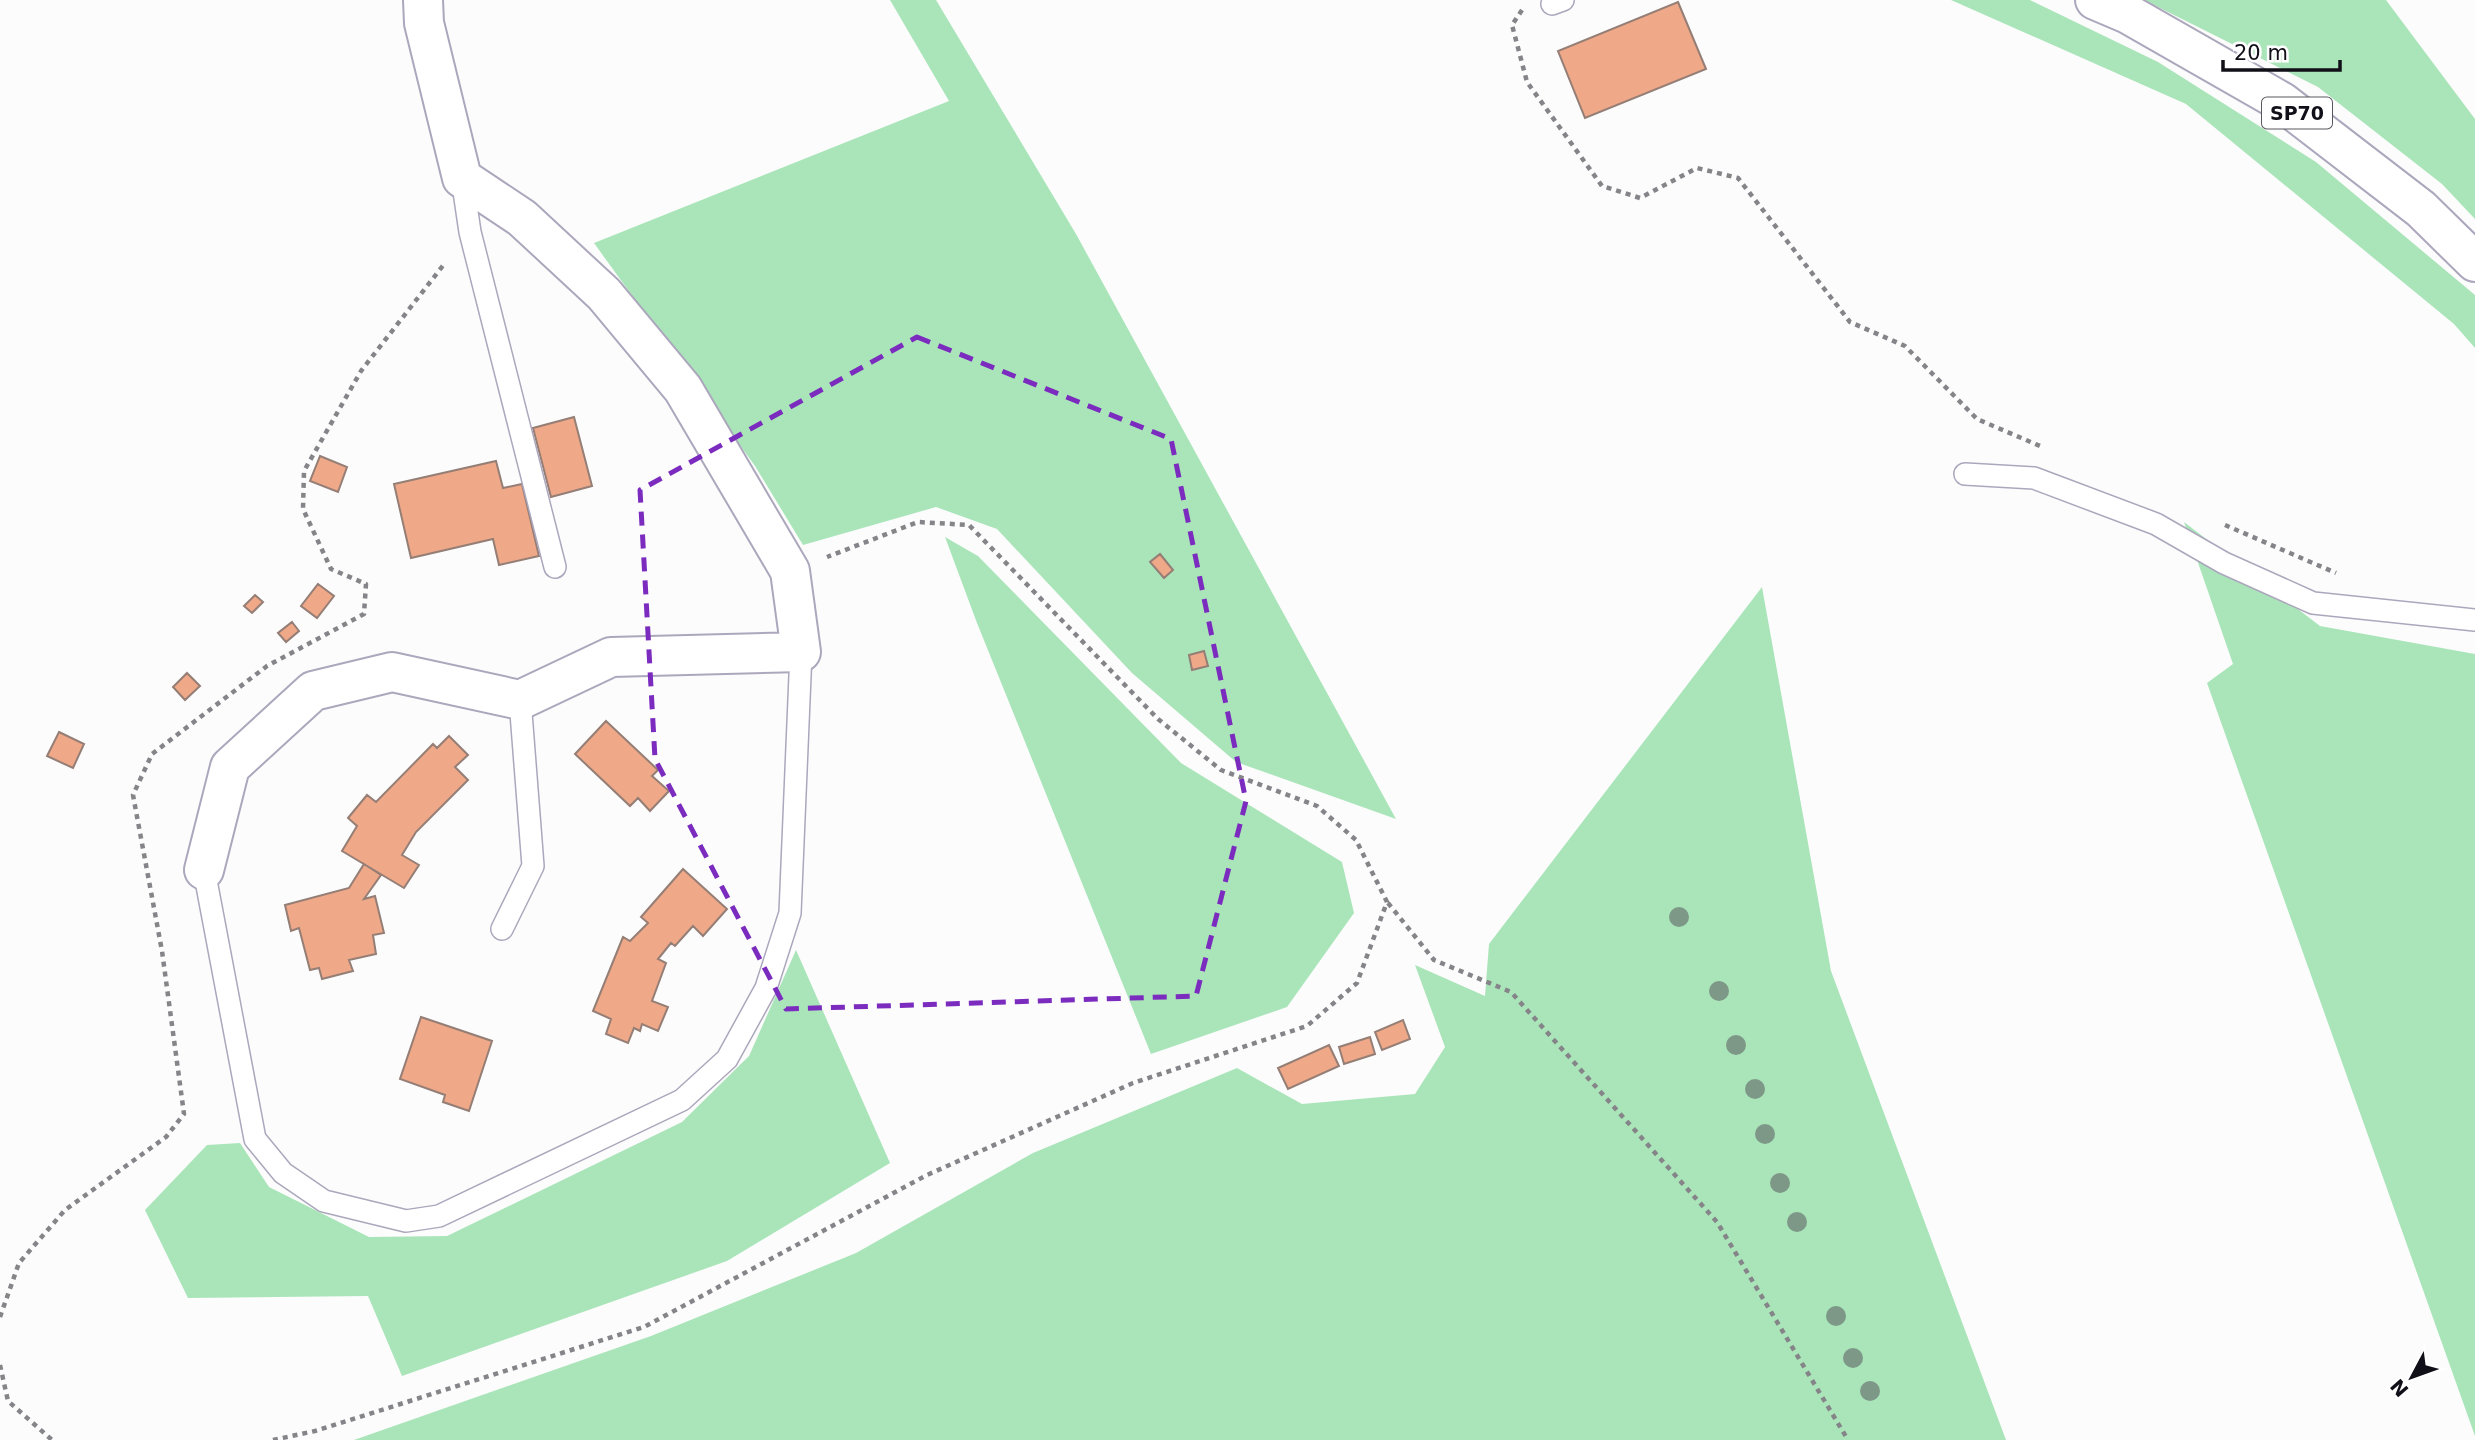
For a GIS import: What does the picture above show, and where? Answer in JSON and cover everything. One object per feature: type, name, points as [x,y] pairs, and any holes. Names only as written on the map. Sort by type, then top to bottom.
[{"type":"street","points":[[204,870],[230,767],[313,691],[392,672],[520,700],[611,657],[801,652],[790,571],[683,389],[604,294],[522,218],[462,178],[424,23],[423,0]]},
{"type":"street","name":"SP70","points":[[2095,0],[2128,14],[2281,102],[2421,209],[2475,262]]},
{"type":"lane","points":[[462,178],[470,232],[555,568]]},
{"type":"lane","points":[[1965,474],[2034,478],[2156,524],[2224,563],[2313,603],[2475,621]]},
{"type":"lane","points":[[204,870],[255,1139],[283,1174],[324,1202],[406,1221],[439,1216],[682,1100],[727,1059],[765,988],[790,913],[801,652]]},
{"type":"lane","points":[[502,929],[533,866],[520,700]]},
{"type":"path","points":[[1558,2],[1526,4],[1512,25],[1527,82],[1602,186],[1640,198],[1697,168],[1738,178],[1850,322],[1905,346],[1976,419],[2052,451]]},
{"type":"path","points":[[2215,521],[2340,575]]},
{"type":"path","points":[[790,571],[918,522],[969,525],[1158,719],[1222,770],[1317,806],[1356,840],[1388,902],[1434,960],[1511,992],[1717,1222],[1848,1440]]},
{"type":"path","points":[[273,1440],[315,1431],[644,1327],[927,1175],[1133,1083],[1307,1026],[1357,983],[1388,902]]},
{"type":"path","points":[[0,1365],[8,1401],[52,1440]]},
{"type":"highlighted area","points":[[917,337],[1171,439],[1246,801],[1196,996],[786,1009],[655,759],[640,490]]},
{"type":"green space","points":[[890,0],[936,0],[1076,234],[1396,819],[1236,762],[1132,673],[997,529],[936,507],[803,545],[755,466],[594,243],[949,101]]},
{"type":"green space","points":[[1951,0],[2030,0],[2158,62],[2316,162],[2475,295],[2475,348],[2454,324],[2186,104]]},
{"type":"green space","points":[[2144,0],[2386,0],[2475,119],[2475,219],[2442,184],[2318,87]]},
{"type":"green space","points":[[2184,522],[2320,626],[2475,654],[2475,1436],[2207,683],[2233,664]]},
{"type":"green space","points":[[945,537],[978,556],[1181,763],[1342,862],[1354,913],[1287,1007],[1151,1054],[977,623]]},
{"type":"green space","points":[[1762,587],[1831,971],[2006,1440],[354,1440],[651,1336],[856,1253],[1033,1153],[1237,1068],[1302,1104],[1415,1094],[1445,1047],[1415,965],[1485,996],[1489,944]]},
{"type":"green space","points":[[796,950],[890,1163],[727,1261],[402,1376],[368,1296],[188,1298],[145,1210],[207,1145],[240,1143],[269,1187],[369,1237],[447,1236],[682,1122],[749,1056]]},
{"type":"building","points":[[1678,2],[1706,69],[1585,118],[1558,51]]},
{"type":"building","points":[[574,417],[592,486],[551,497],[533,428]]},
{"type":"building","points":[[320,456],[347,467],[338,492],[310,481]]},
{"type":"building","points":[[496,461],[503,488],[522,484],[539,556],[499,565],[493,539],[411,558],[394,484]]},
{"type":"building","points":[[1160,554],[1173,570],[1164,578],[1150,562]]},
{"type":"building","points":[[318,584],[334,596],[317,618],[301,606]]},
{"type":"building","points":[[255,595],[263,602],[252,613],[244,606]]},
{"type":"building","points":[[292,622],[299,631],[286,642],[278,633]]},
{"type":"building","points":[[1204,651],[1208,666],[1192,670],[1189,655]]},
{"type":"building","points":[[187,673],[200,686],[185,700],[173,687]]},
{"type":"building","points":[[606,721],[658,770],[652,776],[669,791],[650,811],[638,798],[630,806],[575,754]]},
{"type":"building","points":[[59,732],[84,744],[73,768],[47,756]]},
{"type":"building","points":[[449,736],[468,755],[455,767],[468,780],[416,832],[402,855],[419,865],[404,888],[342,851],[357,826],[348,818],[367,795],[376,802],[433,744],[437,748]]},
{"type":"building","points":[[364,864],[381,875],[364,899],[375,896],[384,933],[373,935],[376,954],[349,960],[353,971],[322,979],[319,968],[310,970],[299,928],[291,931],[285,905],[349,888]]},
{"type":"building","points":[[683,869],[727,909],[703,936],[693,926],[675,946],[671,943],[658,959],[666,963],[652,1001],[668,1007],[658,1031],[642,1024],[640,1031],[634,1028],[628,1043],[606,1034],[611,1019],[593,1011],[623,937],[630,941],[648,923],[641,917]]},
{"type":"building","points":[[421,1017],[492,1041],[469,1111],[443,1102],[445,1095],[400,1079]]},
{"type":"building","points":[[1403,1020],[1410,1039],[1382,1050],[1375,1032]]},
{"type":"building","points":[[1370,1037],[1375,1054],[1344,1064],[1339,1047]]},
{"type":"building","points":[[1329,1045],[1339,1066],[1288,1089],[1278,1068]]}]
